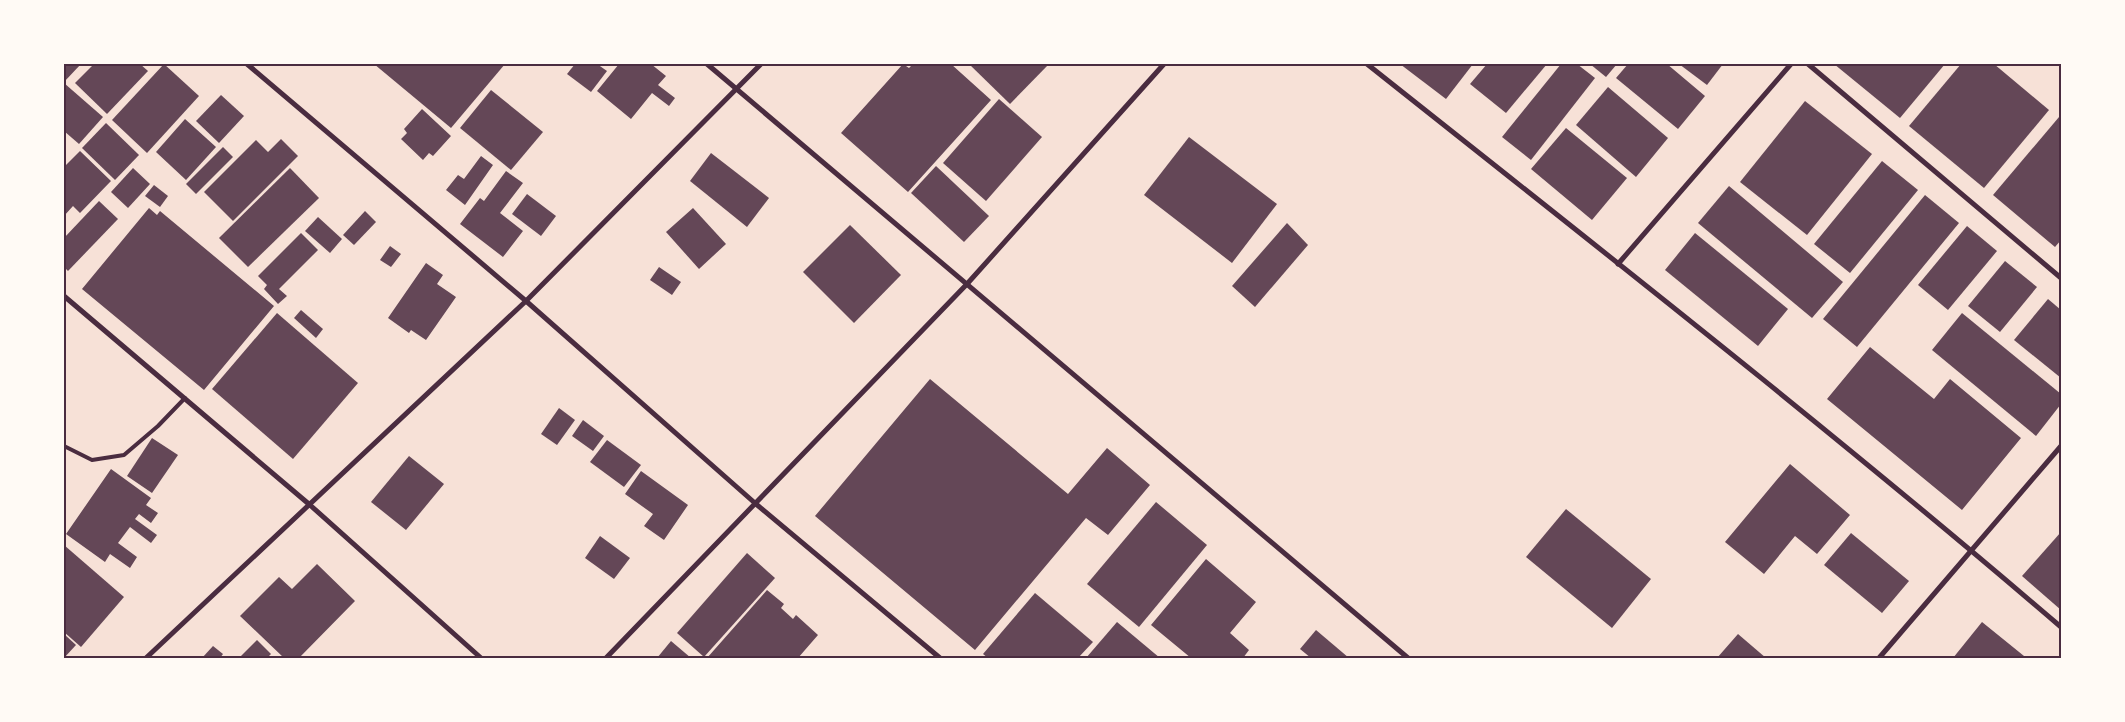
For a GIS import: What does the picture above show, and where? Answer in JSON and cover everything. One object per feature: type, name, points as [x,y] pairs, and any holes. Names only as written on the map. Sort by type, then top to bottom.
[{"type":"street","points":[[247,64],[526,301],[756,504],[940,658]]},
{"type":"street","points":[[707,64],[1408,658]]},
{"type":"street","points":[[146,658],[526,301],[762,64]]},
{"type":"street","points":[[606,658],[967,284],[1164,64]]},
{"type":"street","points":[[1367,64],[1618,264],[1971,550],[2061,627]]},
{"type":"street","points":[[1618,264],[1791,64]]},
{"type":"street","points":[[1808,64],[2061,278]]},
{"type":"street","points":[[64,296],[310,505],[481,658]]},
{"type":"street","points":[[1879,658],[2061,446]]},
{"type":"lane","points":[[64,446],[92,460],[124,455],[158,426],[185,398]]},
{"type":"building","points":[[64,64],[81,64],[64,82]]},
{"type":"building","points":[[94,64],[140,64],[148,71],[107,114],[75,83]]},
{"type":"building","points":[[164,64],[199,96],[147,153],[112,120]]},
{"type":"building","points":[[374,64],[505,64],[451,128]]},
{"type":"building","points":[[575,64],[597,64],[607,71],[591,92],[567,74]]},
{"type":"building","points":[[619,64],[651,64],[666,76],[658,85],[675,98],[669,106],[652,93],[631,119],[597,91]]},
{"type":"building","points":[[903,64],[909,68],[913,64],[951,64],[991,100],[908,192],[841,133]]},
{"type":"building","points":[[969,64],[1049,64],[1010,104]]},
{"type":"building","points":[[1400,64],[1473,64],[1446,99]]},
{"type":"building","points":[[1487,64],[1547,64],[1506,113],[1470,84]]},
{"type":"building","points":[[1561,64],[1577,64],[1595,78],[1531,160],[1502,137]]},
{"type":"building","points":[[1590,64],[1617,64],[1606,77]]},
{"type":"building","points":[[1628,64],[1667,64],[1705,96],[1678,129],[1616,78]]},
{"type":"building","points":[[1679,64],[1723,64],[1707,85]]},
{"type":"building","points":[[1834,64],[1945,64],[1900,118]]},
{"type":"building","points":[[1961,64],[1994,64],[2049,110],[1984,188],[1909,126]]},
{"type":"building","points":[[64,83],[103,117],[79,144],[64,131]]},
{"type":"building","points":[[1608,87],[1668,138],[1636,177],[1576,125]]},
{"type":"building","points":[[491,90],[543,132],[511,170],[460,128]]},
{"type":"building","points":[[221,95],[244,116],[219,143],[196,121]]},
{"type":"building","points":[[999,99],[1042,137],[986,201],[943,163]]},
{"type":"building","points":[[1805,101],[1872,154],[1807,235],[1740,182]]},
{"type":"building","points":[[422,109],[451,136],[433,156],[429,153],[423,160],[401,139],[407,133],[404,129]]},
{"type":"building","points":[[2059,117],[2061,119],[2061,240],[2055,247],[1993,195]]},
{"type":"building","points":[[185,119],[216,147],[186,180],[156,152]]},
{"type":"building","points":[[106,123],[139,155],[115,180],[82,148]]},
{"type":"building","points":[[1566,128],[1627,178],[1592,220],[1531,169]]},
{"type":"building","points":[[1189,137],[1277,204],[1232,263],[1144,195]]},
{"type":"building","points":[[281,139],[298,156],[233,221],[204,192],[256,140],[268,152]]},
{"type":"building","points":[[223,147],[233,157],[196,194],[186,184]]},
{"type":"building","points":[[80,151],[111,181],[80,213],[73,206],[64,216],[64,167]]},
{"type":"building","points":[[711,153],[769,198],[747,227],[690,181]]},
{"type":"building","points":[[481,156],[493,165],[465,205],[446,190],[458,175],[464,179]]},
{"type":"building","points":[[1882,161],[1918,190],[1850,273],[1814,244]]},
{"type":"building","points":[[936,166],[989,216],[964,242],[911,193]]},
{"type":"building","points":[[133,168],[150,184],[128,208],[111,192]]},
{"type":"building","points":[[290,168],[319,198],[248,267],[219,238]]},
{"type":"building","points":[[506,171],[523,183],[500,213],[523,231],[503,257],[460,224],[480,198],[484,201]]},
{"type":"building","points":[[154,185],[168,196],[160,207],[145,196]]},
{"type":"building","points":[[1729,186],[1843,282],[1812,318],[1698,223]]},
{"type":"building","points":[[527,194],[556,216],[541,236],[512,214]]},
{"type":"building","points":[[1925,195],[1959,223],[1857,347],[1823,319]]},
{"type":"building","points":[[99,201],[118,219],[68,271],[64,267],[64,238]]},
{"type":"building","points":[[149,208],[157,215],[160,211],[274,306],[204,390],[82,289]]},
{"type":"building","points":[[693,208],[726,244],[699,269],[666,232]]},
{"type":"building","points":[[365,211],[376,222],[354,245],[343,235]]},
{"type":"building","points":[[318,217],[342,239],[330,253],[305,231]]},
{"type":"building","points":[[1287,223],[1308,245],[1255,307],[1232,286]]},
{"type":"building","points":[[850,225],[901,275],[854,323],[803,272]]},
{"type":"building","points":[[1967,226],[1997,251],[1948,310],[1918,285]]},
{"type":"building","points":[[301,233],[318,250],[279,289],[287,296],[278,304],[264,289],[267,285],[258,276]]},
{"type":"building","points":[[1695,233],[1788,309],[1758,346],[1665,270]]},
{"type":"building","points":[[390,246],[401,254],[391,267],[380,260]]},
{"type":"building","points":[[2005,261],[2037,287],[2000,332],[1968,306]]},
{"type":"building","points":[[426,263],[443,275],[437,284],[456,297],[426,340],[411,330],[409,333],[388,318]]},
{"type":"building","points":[[659,267],[681,282],[672,295],[650,280]]},
{"type":"building","points":[[2048,299],[2061,310],[2061,378],[2014,340]]},
{"type":"building","points":[[301,310],[323,329],[316,338],[294,318]]},
{"type":"building","points":[[277,313],[358,383],[293,459],[212,389]]},
{"type":"building","points":[[1962,313],[2061,394],[2061,404],[2036,436],[1932,350]]},
{"type":"building","points":[[1870,347],[1934,399],[1950,379],[2021,438],[1962,510],[1827,399]]},
{"type":"building","points":[[930,379],[1068,494],[1107,448],[1150,485],[1108,535],[1086,518],[975,650],[815,516]]},
{"type":"building","points":[[559,408],[575,420],[557,445],[541,434]]},
{"type":"building","points":[[583,420],[604,436],[593,451],[572,436]]},
{"type":"building","points":[[152,438],[178,455],[152,493],[127,476]]},
{"type":"building","points":[[607,440],[641,465],[624,487],[590,462]]},
{"type":"building","points":[[409,456],[444,484],[406,530],[371,502]]},
{"type":"building","points":[[1790,464],[1850,515],[1817,554],[1795,536],[1764,574],[1725,542]]},
{"type":"building","points":[[111,469],[151,498],[146,505],[158,513],[151,523],[139,514],[135,519],[157,535],[151,543],[130,527],[118,543],[137,557],[130,568],[110,554],[105,562],[66,534]]},
{"type":"building","points":[[641,471],[688,505],[664,540],[644,526],[653,514],[625,494]]},
{"type":"building","points":[[1156,502],[1207,545],[1139,627],[1087,584]]},
{"type":"building","points":[[1566,509],[1651,579],[1612,628],[1526,557]]},
{"type":"building","points":[[2061,532],[2061,610],[2022,576]]},
{"type":"building","points":[[1851,533],[1909,581],[1882,613],[1824,565]]},
{"type":"building","points":[[600,536],[630,558],[614,579],[585,558]]},
{"type":"building","points":[[64,545],[124,597],[81,647],[64,632]]},
{"type":"building","points":[[747,553],[775,578],[704,657],[677,633]]},
{"type":"building","points":[[1206,559],[1256,602],[1230,633],[1249,650],[1243,658],[1191,658],[1151,625]]},
{"type":"building","points":[[317,564],[355,601],[299,658],[284,658],[240,616],[279,577],[292,589]]},
{"type":"building","points":[[767,590],[784,604],[781,608],[793,619],[796,615],[818,635],[798,658],[707,658]]},
{"type":"building","points":[[1035,593],[1093,642],[1078,658],[988,658],[983,654]]},
{"type":"building","points":[[1117,622],[1160,658],[1086,658]]},
{"type":"building","points":[[1982,622],[2024,656],[2022,658],[1953,658]]},
{"type":"building","points":[[1316,630],[1349,658],[1311,658],[1300,649]]},
{"type":"building","points":[[64,634],[76,645],[64,658]]},
{"type":"building","points":[[1738,634],[1766,658],[1717,658]]},
{"type":"building","points":[[257,640],[271,654],[267,658],[239,658]]},
{"type":"building","points":[[671,641],[691,658],[657,658]]},
{"type":"building","points":[[213,646],[223,654],[220,658],[202,658]]}]
